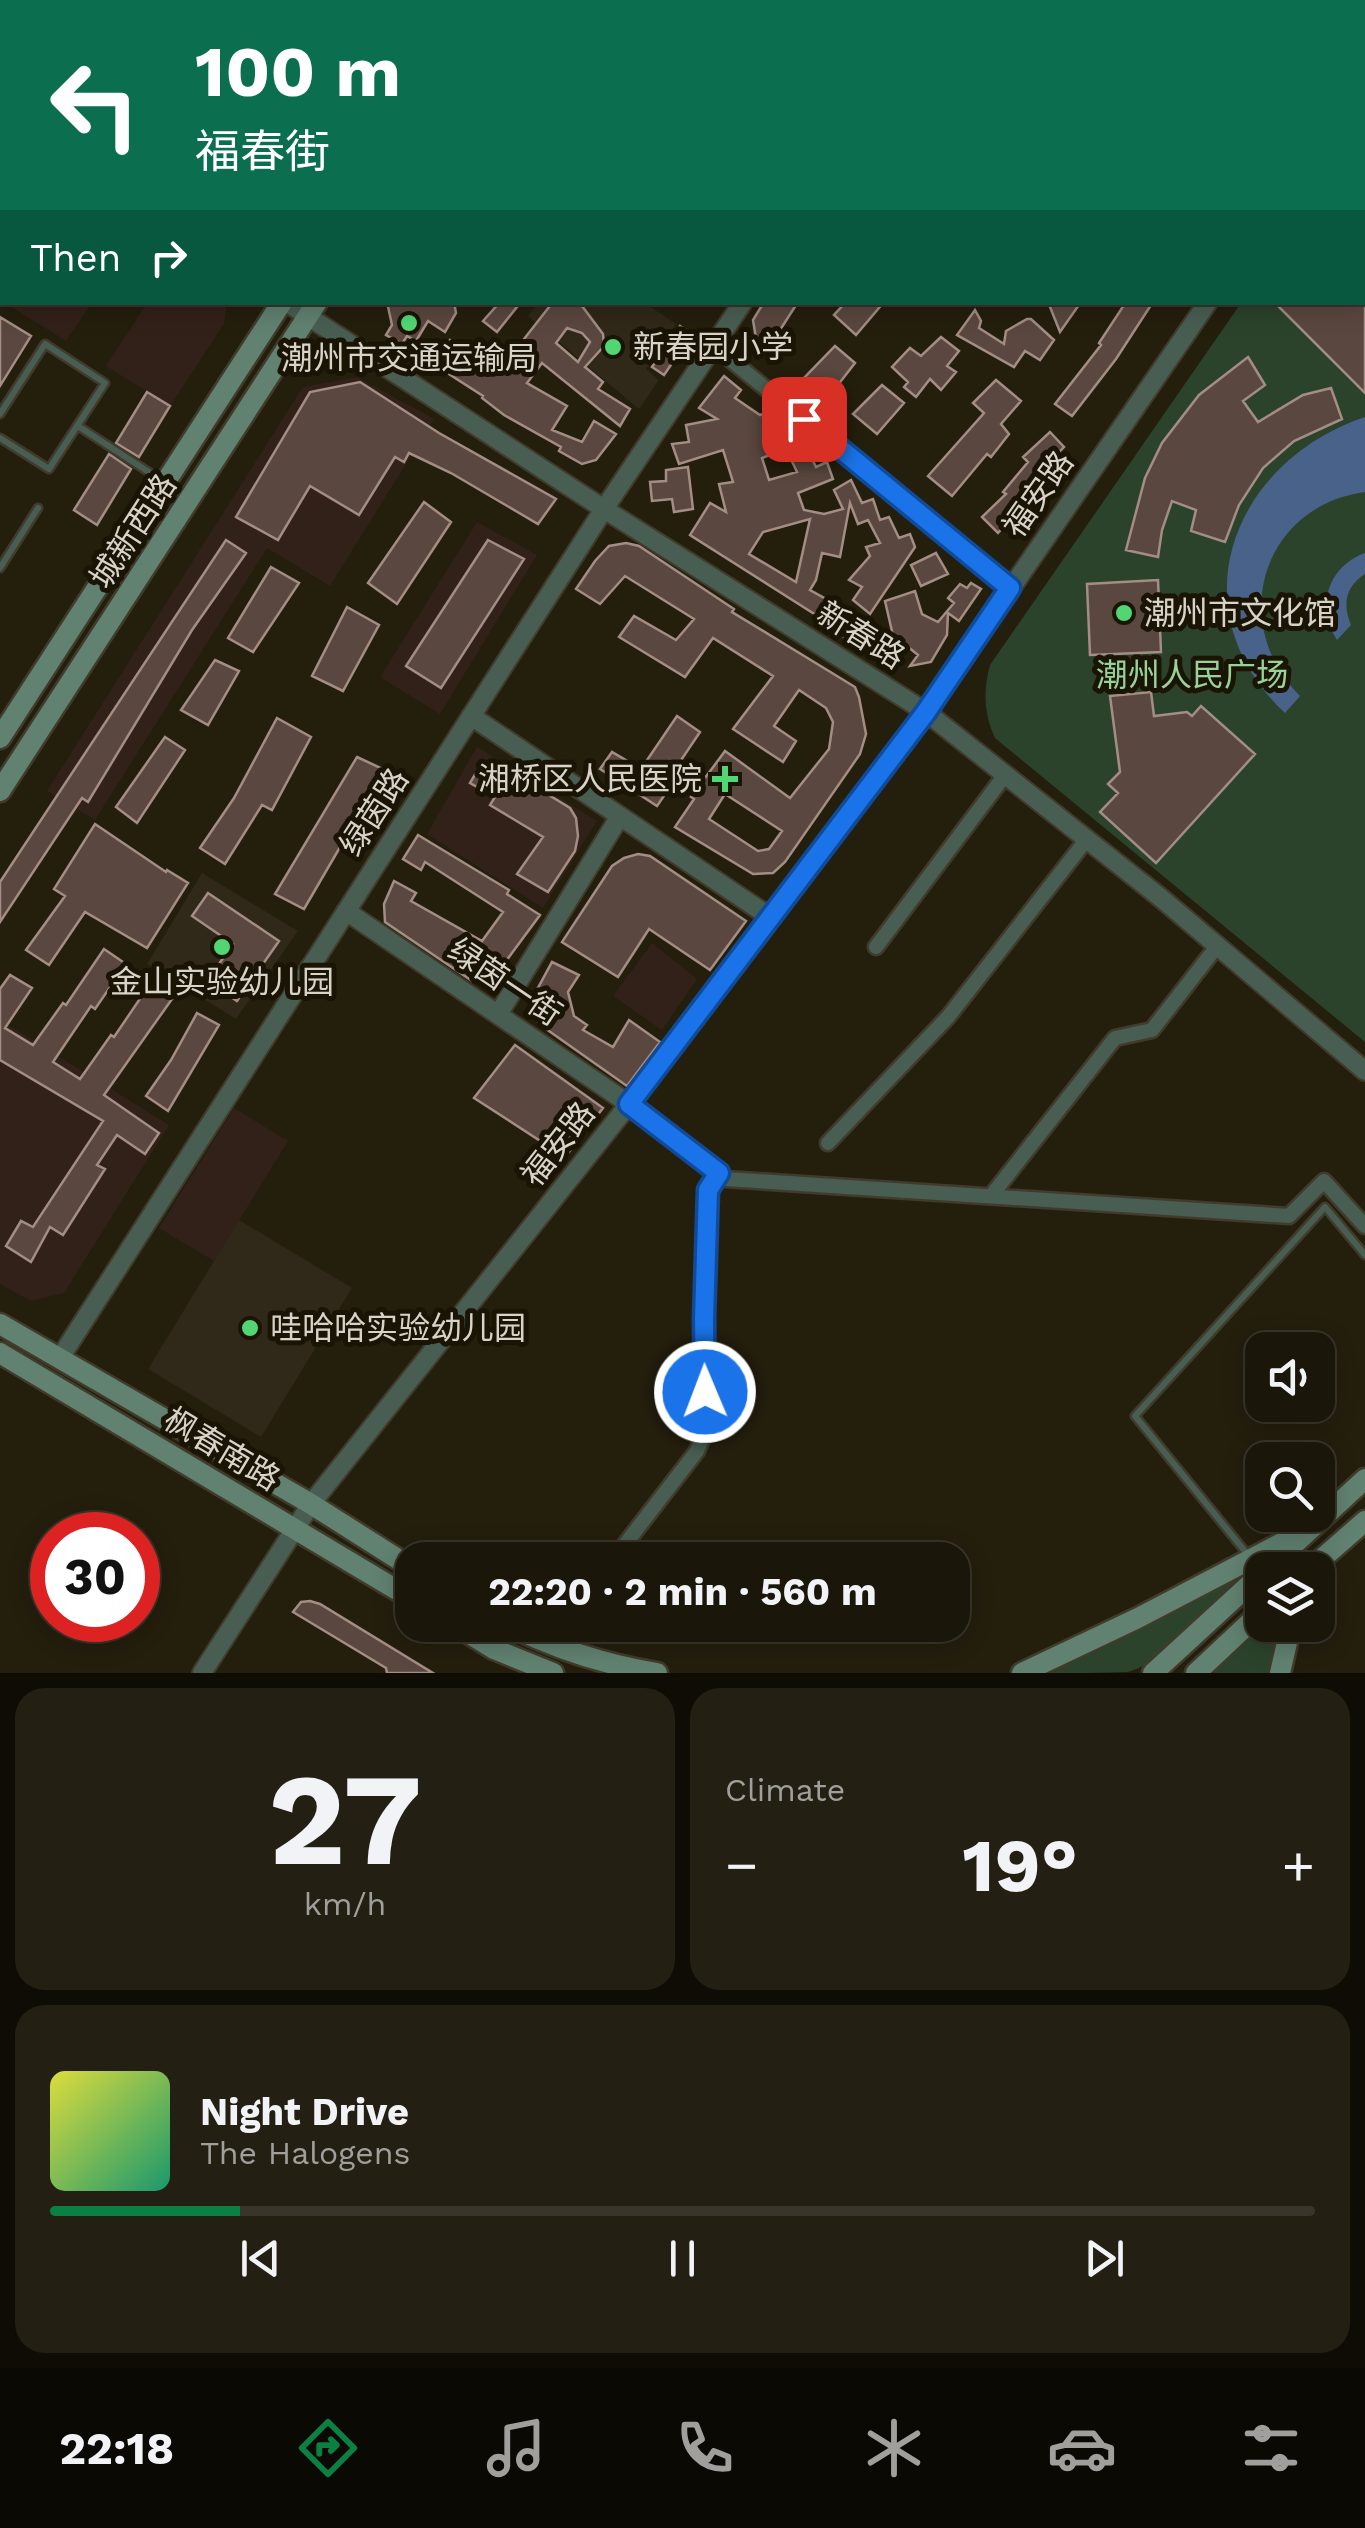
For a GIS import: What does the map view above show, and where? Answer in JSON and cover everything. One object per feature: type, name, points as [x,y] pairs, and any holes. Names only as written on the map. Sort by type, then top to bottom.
[{"type":"main road","name":"城新西路","points":[[0,738],[282,305]]},
{"type":"main road","name":"城新西路","points":[[0,791],[312,310]]},
{"type":"main road","name":"枫春南路","points":[[0,1324],[311,1504],[395,1557]]},
{"type":"main road","name":"枫春南路","points":[[0,1353],[395,1589]]},
{"type":"main road","points":[[1280,1552],[1365,1479]]},
{"type":"main road","points":[[1330,1552],[1365,1522]]},
{"type":"main road","points":[[1022,1673],[1245,1574]]},
{"type":"main road","points":[[1153,1673],[1204,1628],[1245,1583]]},
{"type":"main road","points":[[1196,1673],[1245,1626]]},
{"type":"main road","points":[[482,1642],[553,1673]]},
{"type":"main road","points":[[1280,1673],[1287,1642]]},
{"type":"main road","points":[[548,1643],[657,1673]]},
{"type":"street","name":"绿茵路","points":[[60,1358],[604,509],[741,305]]},
{"type":"street","name":"福安路","points":[[202,1673],[311,1504],[629,1104],[926,712],[1206,305]]},
{"type":"street","name":"新春路","points":[[312,310],[604,509],[926,712],[1218,945],[1365,1071]]},
{"type":"street","points":[[715,347],[1010,588]]},
{"type":"street","points":[[472,716],[770,917]]},
{"type":"street","points":[[876,947],[1006,774]]},
{"type":"street","points":[[499,1013],[620,816]]},
{"type":"street","points":[[828,1143],[948,1017],[1087,840]]},
{"type":"street","name":"绿茵一街","points":[[346,911],[629,1104]]},
{"type":"street","points":[[991,1196],[1115,1038],[1152,1030],[1218,945]]},
{"type":"street","points":[[629,1104],[726,1179],[1289,1216],[1324,1182],[1365,1226]]},
{"type":"street","points":[[627,1542],[698,1451],[706,1430],[708,1190],[719,1173]]},
{"type":"lane","points":[[0,414],[45,344],[105,383],[50,470],[0,438]]},
{"type":"lane","points":[[78,426],[165,483]]},
{"type":"lane","points":[[0,568],[38,508]]},
{"type":"lane","points":[[1248,1552],[1136,1416],[1325,1207],[1365,1255]]},
{"type":"shaded area","points":[[8,305],[91,305],[66,341]]},
{"type":"shaded area","points":[[146,305],[227,305],[224,324],[170,406],[106,366]]},
{"type":"shaded area","name":"新春园小学","points":[[536,305],[648,305],[676,324],[646,369],[659,380],[639,409],[528,316]]},
{"type":"shaded area","points":[[357,377],[434,419],[330,586],[267,548],[95,820],[47,791],[303,387]]},
{"type":"shaded area","points":[[477,522],[537,555],[440,714],[380,677]]},
{"type":"shaded area","points":[[477,747],[597,821],[543,908],[427,834]]},
{"type":"shaded area","name":"金山实验幼儿园","points":[[202,873],[298,931],[236,1019],[147,964]]},
{"type":"shaded area","points":[[652,943],[697,979],[662,1030],[613,996]]},
{"type":"shaded area","points":[[0,1020],[169,1125],[64,1293],[31,1301],[0,1284]]},
{"type":"shaded area","points":[[234,1108],[288,1141],[214,1261],[159,1228]]},
{"type":"shaded area","name":"哇哈哈实验幼儿园","points":[[239,1220],[352,1288],[261,1437],[148,1369]]},
{"type":"green space","name":"潮州人民广场","points":[[1240,305],[1365,305],[1365,1042],[995,738],[987,711],[990,665]]},
{"type":"green space","points":[[1245,1570],[1245,1580],[1202,1623],[1147,1664],[1128,1672],[1051,1673]]},
{"type":"green space","points":[[1245,1640],[1276,1642],[1270,1673],[1215,1673],[1215,1666]]},
{"type":"water","points":[[1365,417],[1365,492],[1330,502],[1301,520],[1280,543],[1266,572],[1261,603],[1265,635],[1278,667],[1300,696],[1285,713],[1251,672],[1232,629],[1227,586],[1234,543],[1252,503],[1281,468],[1319,438]]},
{"type":"water","points":[[1365,553],[1365,574],[1347,596],[1351,625],[1337,640],[1327,614],[1329,589],[1342,568]]},
{"type":"building","name":"潮州市交通运输局","points":[[388,305],[455,305],[456,313],[445,332],[428,321],[416,341],[407,336],[402,344],[386,335],[392,325]]},
{"type":"building","points":[[497,305],[519,305],[497,332],[483,321]]},
{"type":"building","points":[[551,305],[581,305],[603,334],[604,346],[585,367],[603,382],[598,389],[630,409],[620,426],[542,363],[527,383],[567,406],[552,430],[582,442],[594,421],[616,434],[596,460],[582,464],[435,365],[450,340],[478,357],[472,364],[481,372],[489,364],[499,371]],"holes":[[[567,328],[582,333],[590,342],[578,362],[556,343]]]},
{"type":"building","points":[[762,305],[796,305],[764,355],[757,345],[753,320]]},
{"type":"building","points":[[843,305],[881,305],[856,335],[834,315]]},
{"type":"building","points":[[1049,305],[1079,305],[1060,332]]},
{"type":"building","points":[[1124,305],[1151,305],[1072,416],[1055,404]]},
{"type":"building","points":[[1277,305],[1365,305],[1365,393]]},
{"type":"building","points":[[975,310],[981,321],[979,328],[1004,344],[1006,331],[1027,319],[1054,340],[1040,360],[1025,351],[1014,367],[957,335]]},
{"type":"building","points":[[0,317],[31,336],[0,386]]},
{"type":"building","points":[[680,326],[692,334],[664,375],[652,367]]},
{"type":"building","points":[[941,337],[959,351],[947,366],[956,372],[941,390],[930,379],[916,397],[904,387],[908,382],[892,367],[910,348],[921,356]]},
{"type":"building","points":[[835,346],[855,363],[827,399],[804,378]]},
{"type":"building","points":[[1248,357],[1265,385],[1243,401],[1258,422],[1303,395],[1331,388],[1342,419],[1294,441],[1263,468],[1239,505],[1225,542],[1191,531],[1196,510],[1172,501],[1158,557],[1126,550],[1145,478],[1162,443],[1199,395]]},
{"type":"building","points":[[724,376],[741,390],[735,398],[760,415],[768,412],[778,433],[789,429],[795,445],[762,458],[769,480],[797,472],[788,453],[806,446],[816,467],[827,462],[833,479],[798,493],[804,510],[824,514],[843,509],[834,490],[851,480],[862,503],[873,499],[880,520],[889,517],[899,538],[910,534],[915,547],[870,614],[853,600],[862,587],[849,580],[870,556],[866,547],[880,543],[868,520],[858,524],[850,503],[840,557],[822,553],[810,590],[826,599],[816,615],[690,535],[710,503],[726,512],[719,484],[733,482],[723,450],[679,464],[672,444],[689,442],[686,425],[717,419],[699,408]],"holes":[[[810,519],[796,582],[749,554],[763,532]]]},
{"type":"building","points":[[996,380],[1021,401],[1001,424],[1009,434],[952,496],[928,476],[984,413],[973,403]]},
{"type":"building","points":[[360,382],[439,433],[556,499],[538,524],[409,453],[404,462],[395,457],[359,515],[310,486],[278,540],[236,517],[310,392]]},
{"type":"building","points":[[882,385],[904,403],[877,434],[853,414]]},
{"type":"building","points":[[147,392],[170,406],[139,457],[116,443]]},
{"type":"building","points":[[1050,432],[1064,447],[1036,476],[1039,480],[998,533],[982,517],[1006,494],[1003,492],[1028,462],[1023,457]]},
{"type":"building","points":[[109,454],[131,469],[97,525],[74,510]]},
{"type":"building","points":[[688,467],[693,509],[674,512],[672,499],[652,501],[650,482],[666,481],[666,470]]},
{"type":"building","points":[[424,502],[451,522],[397,604],[368,583]]},
{"type":"building","points":[[226,540],[246,553],[192,630],[88,802],[82,798],[0,922],[0,882]]},
{"type":"building","points":[[488,540],[524,559],[441,688],[406,666]]},
{"type":"building","points":[[609,546],[639,546],[734,609],[732,612],[855,687],[866,734],[860,754],[785,862],[773,873],[753,874],[675,827],[694,799],[691,797],[725,751],[790,798],[829,749],[833,722],[826,708],[799,690],[774,726],[796,741],[783,762],[733,729],[773,676],[713,638],[685,677],[619,637],[634,616],[676,640],[694,619],[625,576],[600,604],[576,589]],"holes":[[[725,794],[782,831],[769,849],[758,851],[709,819]]]},
{"type":"building","points":[[936,553],[948,574],[921,586],[911,565]]},
{"type":"building","points":[[271,567],[299,583],[253,652],[228,638]]},
{"type":"building","points":[[1158,580],[1161,652],[1090,655],[1087,584]]},
{"type":"building","points":[[971,583],[981,589],[959,621],[948,613],[947,635],[931,662],[910,666],[918,655],[896,637],[894,640],[885,601],[915,591],[922,614],[938,622],[954,603],[948,598],[960,584],[967,588]]},
{"type":"building","points":[[347,607],[379,625],[343,691],[312,676]]},
{"type":"building","points":[[852,627],[888,650],[880,662],[844,638]]},
{"type":"building","points":[[215,660],[239,671],[208,725],[181,710]]},
{"type":"building","points":[[1151,692],[1154,716],[1187,712],[1192,716],[1201,706],[1255,754],[1156,863],[1100,812],[1118,793],[1108,784],[1120,772],[1110,696]]},
{"type":"building","points":[[677,716],[700,732],[665,784],[670,787],[657,806],[600,769],[612,752],[641,769]]},
{"type":"building","points":[[277,718],[311,737],[272,810],[262,805],[225,864],[200,848],[234,798]]},
{"type":"building","points":[[165,737],[185,750],[137,823],[116,807]]},
{"type":"building","points":[[357,757],[385,770],[304,909],[275,894]]},
{"type":"building","points":[[500,765],[570,808],[576,818],[575,851],[548,892],[517,874],[543,837],[490,805],[495,797],[470,783],[477,771],[484,773],[488,767],[496,771]]},
{"type":"building","points":[[95,824],[188,883],[147,948],[85,912],[49,965],[26,950],[65,896],[54,889]]},
{"type":"building","points":[[418,835],[509,890],[507,894],[540,915],[495,976],[472,981],[385,922],[384,904],[394,881],[416,893],[411,901],[482,941],[503,912],[425,862],[421,870],[403,859]]},
{"type":"building","points":[[638,854],[650,856],[746,921],[710,970],[649,929],[618,977],[562,942],[612,866]]},
{"type":"building","points":[[208,893],[279,941],[237,1001],[207,981],[233,944],[192,916]]},
{"type":"building","points":[[104,949],[126,964],[53,1062],[80,1079],[150,984],[172,999],[104,1095],[159,1133],[145,1154],[117,1135],[97,1165],[105,1169],[63,1235],[50,1227],[31,1262],[6,1246],[21,1221],[33,1227],[103,1121],[0,1060],[0,989],[10,975],[32,988],[5,1028],[33,1045]]},
{"type":"building","points":[[552,962],[579,975],[568,992],[574,1016],[587,1025],[583,1030],[613,1047],[629,1020],[660,1042],[627,1086],[539,1024],[532,999]]},
{"type":"building","points":[[197,1013],[219,1025],[168,1111],[146,1096]]},
{"type":"building","points":[[515,1045],[603,1108],[565,1157],[474,1098]]},
{"type":"building","points":[[310,1601],[433,1673],[387,1673],[386,1668],[293,1612],[301,1602]]},
{"type":"place","name":"潮州市交通运输局","points":[[409,323]]},
{"type":"place","name":"新春园小学","points":[[613,347]]},
{"type":"place","name":"潮州市文化馆","points":[[1124,613]]},
{"type":"place","name":"湘桥区人民医院","points":[[725,779]]},
{"type":"place","name":"金山实验幼儿园","points":[[222,947]]},
{"type":"place","name":"哇哈哈实验幼儿园","points":[[250,1328]]},
{"type":"route","points":[[705,1392],[708,1190],[719,1173],[629,1104],[926,712],[1010,588],[804,419]]}]
